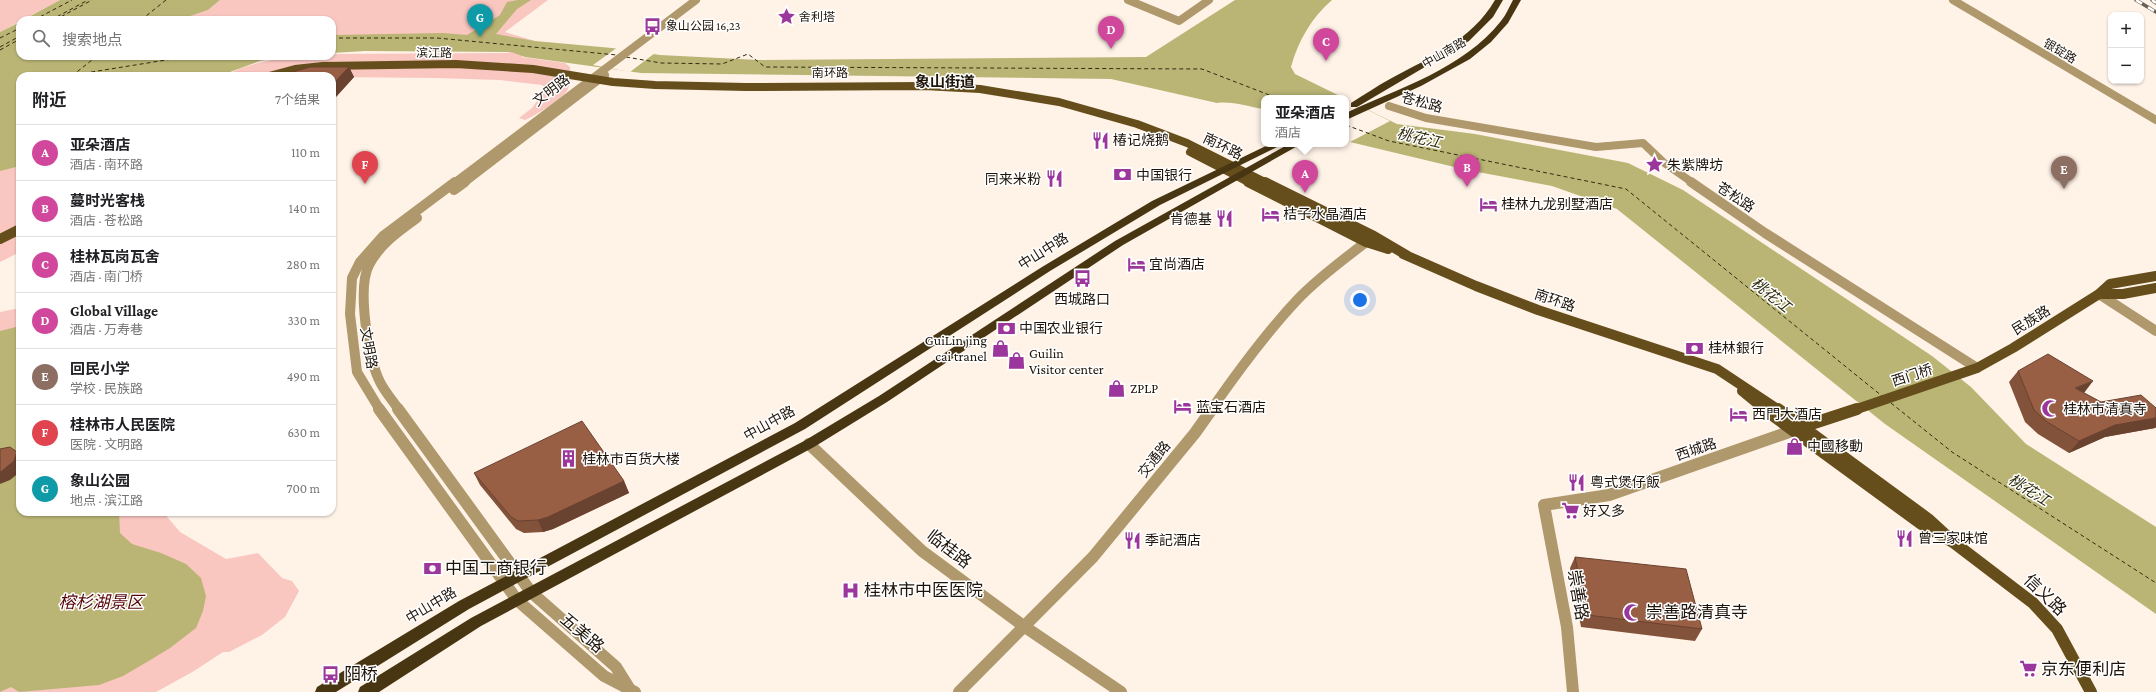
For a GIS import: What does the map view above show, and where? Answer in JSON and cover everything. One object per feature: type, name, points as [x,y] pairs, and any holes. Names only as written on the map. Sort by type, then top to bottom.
[{"type":"highway","name":"中山南路","points":[[1362,105],[1390,82],[1462,43],[1489,18],[1499,0]]},
{"type":"highway","name":"中山南路","points":[[1362,105],[1405,90],[1473,52],[1498,29],[1511,14],[1517,0]]},
{"type":"highway","points":[[1349,108],[1362,105]]},
{"type":"highway","points":[[1349,115],[1362,105]]},
{"type":"highway","points":[[366,692],[476,622],[809,444],[883,399],[1119,243],[1172,212],[1273,147]]},
{"type":"highway","points":[[1235,172],[1289,147]]},
{"type":"highway","name":"中山中路","points":[[323,692],[395,645],[464,605],[800,426],[1103,234],[1156,203],[1235,172]]},
{"type":"main road","name":"滨江路","points":[[288,72],[317,66],[413,64],[533,69],[600,75]]},
{"type":"main road","name":"南环路","points":[[600,75],[642,84],[724,86],[929,85],[993,91],[1101,113],[1155,130],[1366,242],[1408,256],[1476,286],[1538,310],[1695,361],[1729,382],[1798,429]]},
{"type":"main road","name":"南环路","points":[[1235,172],[1374,236],[1408,256]]},
{"type":"main road","points":[[0,240],[16,231]]},
{"type":"main road","name":"民族路","points":[[1977,368],[2013,348],[2099,294],[2110,284],[2156,276]]},
{"type":"main road","points":[[2099,294],[2123,294],[2156,288]]},
{"type":"main road","name":"西门桥","points":[[1855,408],[1977,368]]},
{"type":"main road","name":"西城路","points":[[1798,429],[1855,408]]},
{"type":"main road","name":"信义路","points":[[1798,429],[1920,523],[1953,542],[2004,580],[2043,614],[2057,629],[2091,692]]},
{"type":"street","points":[[600,75],[631,47],[696,0]]},
{"type":"street","points":[[600,75],[640,48],[704,0]]},
{"type":"street","points":[[1128,0],[1179,21],[1209,0]]},
{"type":"street","name":"银锭路","points":[[1953,0],[2156,120]]},
{"type":"street","name":"文明路","points":[[531,592],[380,383],[373,368],[369,353],[364,298],[365,276],[374,257],[392,238],[600,75]]},
{"type":"street","name":"文明路","points":[[517,600],[503,584],[381,412],[357,372],[350,314],[352,278],[360,262],[370,248],[383,236],[600,75]]},
{"type":"street","name":"苍松路","points":[[1389,106],[1426,118],[1596,147],[1643,143],[1663,162],[1765,233],[1977,368]]},
{"type":"street","name":"交通路","points":[[959,692],[1093,557],[1195,433],[1241,367],[1298,299],[1327,272],[1366,242]]},
{"type":"street","points":[[2099,294],[2156,330]]},
{"type":"street","name":"西城路","points":[[1544,505],[1609,495],[1798,429]]},
{"type":"street","name":"临桂路","points":[[809,444],[922,551],[1025,627],[1121,692]]},
{"type":"street","name":"崇善路","points":[[1544,505],[1567,627],[1573,692]]},
{"type":"street","name":"五美路","points":[[531,592],[616,667],[632,690]]},
{"type":"street","name":"五美路","points":[[517,600],[604,676],[632,690]]},
{"type":"green space","points":[[0,0],[60,0],[30,16],[16,16],[16,23],[0,32]]},
{"type":"green space","points":[[220,0],[548,0],[505,32],[535,41],[522,57],[565,63],[570,67],[569,86],[565,93],[555,102],[525,120],[519,118],[532,108],[546,89],[542,85],[500,80],[336,77],[336,72],[233,72],[250,65],[272,60],[336,60],[336,54],[508,53],[518,41],[336,39],[336,16],[191,16],[208,10]]},
{"type":"green space","points":[[16,165],[16,254],[0,262],[0,167]]},
{"type":"green space","name":"榕杉湖景区","points":[[16,309],[16,516],[166,516],[180,532],[226,559],[258,553],[282,578],[292,581],[299,591],[285,617],[262,635],[229,652],[223,652],[194,671],[156,692],[0,692],[0,312]]},
{"type":"water","points":[[60,0],[220,0],[208,10],[191,16],[30,16]]},
{"type":"water","points":[[531,0],[517,9],[496,34],[535,41],[612,48],[660,55],[759,60],[1146,57],[1235,0],[1332,0],[1318,14],[1307,30],[1294,57],[1291,67],[1295,74],[1338,95],[1261,95],[1261,108],[1235,103],[1217,103],[1111,79],[641,73],[525,57],[511,52],[365,51],[336,53],[336,35],[443,33],[467,35],[500,15],[507,2]]},
{"type":"water","points":[[16,24],[16,60],[265,60],[230,72],[16,72],[16,167],[0,171],[0,32]]},
{"type":"water","name":"桃花江","points":[[1349,100],[1397,124],[1475,134],[1628,163],[1683,190],[1932,356],[1971,387],[2026,444],[2156,527],[2156,614],[1885,424],[1617,209],[1552,186],[1467,170],[1350,142]]},
{"type":"water","points":[[16,327],[16,457],[0,459],[0,331]]},
{"type":"water","name":"榕杉湖景区","points":[[16,474],[16,516],[119,516],[120,533],[132,544],[161,553],[186,564],[201,578],[206,596],[203,611],[196,628],[170,648],[147,662],[123,676],[99,685],[19,692],[11,687],[0,692],[0,484]]},
{"type":"pier","points":[[618,47],[655,53],[630,72],[593,65]]},
{"type":"pier","points":[[1349,100],[1390,121],[1350,142]]},
{"type":"building","points":[[310,67],[349,67],[336,81],[336,72],[293,72]]},
{"type":"building","name":"桂林市清真寺","points":[[2048,354],[2093,381],[2075,388],[2101,402],[2141,395],[2156,408],[2156,418],[2115,425],[2079,441],[2047,422],[2034,410],[2018,371]]},
{"type":"building","name":"桂林市百货大楼","points":[[582,421],[624,481],[548,517],[538,520],[518,521],[511,517],[474,473]]},
{"type":"building","points":[[10,447],[16,451],[16,455],[14,461],[0,472],[0,449]]},
{"type":"building","name":"崇善路清真寺","points":[[1575,557],[1686,569],[1702,629],[1587,615]]},
{"type":"ferry route","points":[[42,16],[72,0]]},
{"type":"ferry route","points":[[58,16],[88,0]]},
{"type":"ferry route","points":[[62,16],[92,0]]},
{"type":"ferry route","points":[[146,16],[166,0]]},
{"type":"ferry route","points":[[0,38],[16,30]]},
{"type":"ferry route","points":[[0,47],[16,38]]},
{"type":"ferry route","points":[[336,38],[437,38],[617,55]]},
{"type":"ferry route","points":[[0,50],[16,41]]},
{"type":"ferry route","points":[[626,57],[661,63],[722,64],[748,54],[765,67],[1202,69],[1269,95]]},
{"type":"ferry route","points":[[77,72],[92,60]]},
{"type":"ferry route","points":[[92,72],[166,60]]},
{"type":"ferry route","points":[[1349,126],[1389,141],[1626,189],[1882,396]]},
{"type":"ferry route","points":[[1891,403],[1952,452],[2156,583]]},
{"type":"railway","points":[[2136,0],[2156,12]]},
{"type":"railway","points":[[2152,0],[2156,3]]},
{"type":"place","name":"舍利塔","points":[[786,17]]},
{"type":"place","name":"象山公园 16,23","points":[[653,26]]},
{"type":"place","name":"象山公园","points":[[480,37]]},
{"type":"place","name":"Global Village","points":[[1111,49]]},
{"type":"place","name":"桂林瓦岗瓦舍","points":[[1326,61]]},
{"type":"place","name":"椿记烧鹅","points":[[1100,140]]},
{"type":"place","name":"朱紫牌坊","points":[[1654,165]]},
{"type":"place","name":"中国银行","points":[[1123,175]]},
{"type":"place","name":"同来米粉","points":[[1054,179]]},
{"type":"place","name":"桂林市人民医院","points":[[365,184]]},
{"type":"place","name":"蔓时光客栈","points":[[1467,187]]},
{"type":"place","name":"回民小学","points":[[2064,189]]},
{"type":"place","name":"亚朵酒店","points":[[1305,193]]},
{"type":"place","name":"桂林九龙别墅酒店","points":[[1488,204]]},
{"type":"place","name":"桔子水晶酒店","points":[[1270,214]]},
{"type":"place","name":"肯德基","points":[[1225,219]]},
{"type":"place","name":"宜尚酒店","points":[[1136,264]]},
{"type":"place","name":"西城路口","points":[[1082,279]]},
{"type":"place","name":"中国农业银行","points":[[1006,328]]},
{"type":"place","name":"GuiLin jing cai tranel","points":[[1000,348]]},
{"type":"place","name":"桂林銀行","points":[[1695,348]]},
{"type":"place","name":"Guilin Visitor center","points":[[1016,361]]},
{"type":"place","name":"ZPLP","points":[[1117,388]]},
{"type":"place","name":"蓝宝石酒店","points":[[1183,407]]},
{"type":"place","name":"桂林市清真寺","points":[[2050,409]]},
{"type":"place","name":"西門大酒店","points":[[1739,414]]},
{"type":"place","name":"中國移動","points":[[1794,446]]},
{"type":"place","name":"桂林市百货大楼","points":[[569,459]]},
{"type":"place","name":"粵式煲仔飯","points":[[1577,482]]},
{"type":"place","name":"好又多","points":[[1570,511]]},
{"type":"place","name":"曾三家味馆","points":[[1905,538]]},
{"type":"place","name":"季記酒店","points":[[1132,540]]},
{"type":"place","name":"中国工商银行","points":[[432,568]]},
{"type":"place","name":"桂林市中医医院","points":[[851,590]]},
{"type":"place","name":"崇善路清真寺","points":[[1633,612]]},
{"type":"place","name":"京东便利店","points":[[2028,669]]},
{"type":"place","name":"阳桥","points":[[331,674]]},
{"type":"district","name":"象山街道","points":[[945,82]]}]
